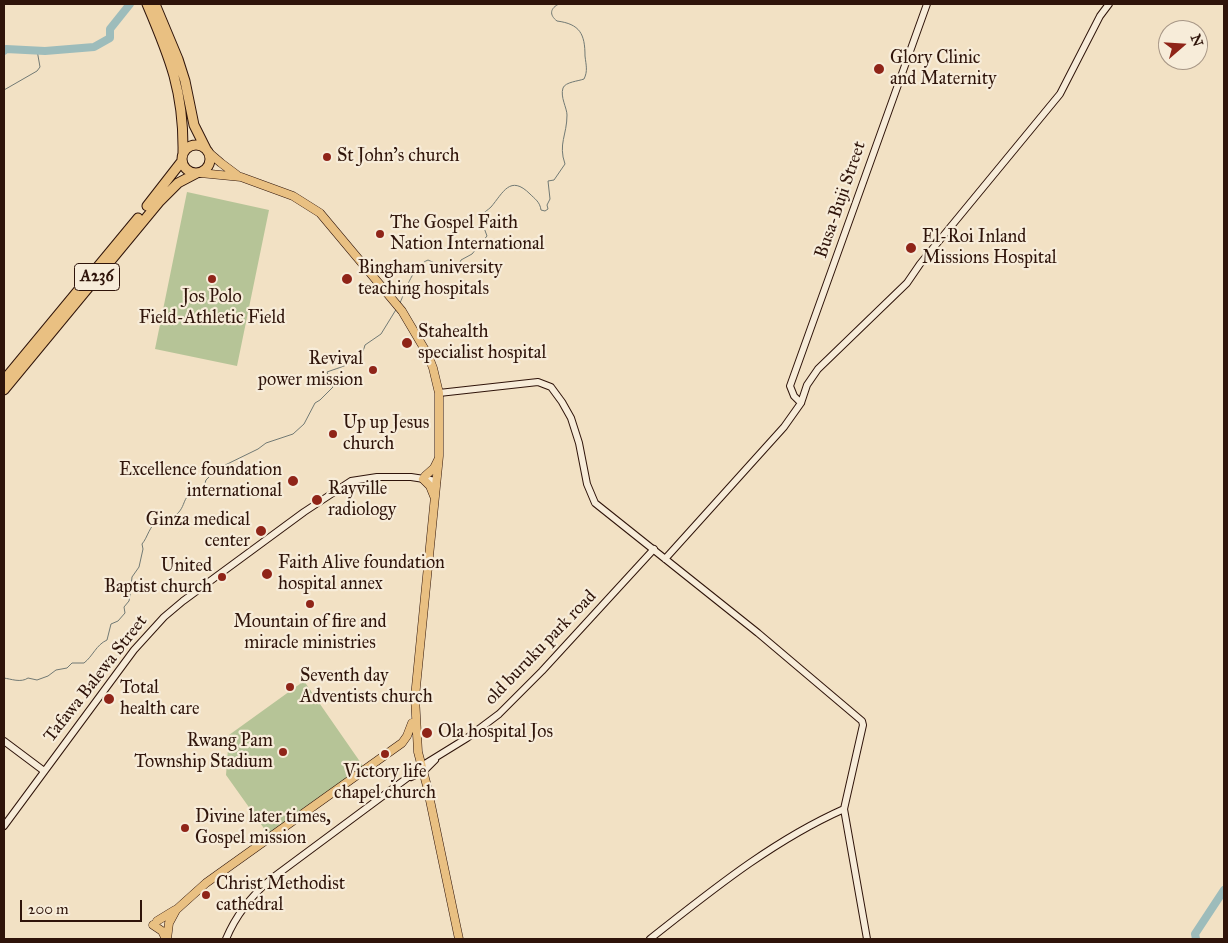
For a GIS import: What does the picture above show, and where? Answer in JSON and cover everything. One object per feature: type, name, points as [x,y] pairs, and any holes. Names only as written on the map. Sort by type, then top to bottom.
[{"type":"highway","points":[[146,4],[165,48],[176,82],[182,113],[183,157],[189,171],[198,173],[205,170],[209,165],[210,156],[194,125],[185,81],[178,59],[155,4]]},
{"type":"highway","points":[[183,157],[192,146],[201,146],[207,150]]},
{"type":"highway","name":"A236","points":[[4,380],[172,176],[183,157]]},
{"type":"highway","name":"A236","points":[[4,390],[160,201],[178,183],[198,173]]},
{"type":"main road","points":[[207,150],[226,168],[241,177],[293,196],[320,213],[402,311],[428,355],[433,368],[438,393],[439,456],[415,697],[417,742],[421,770],[454,939]]},
{"type":"main road","points":[[198,173],[241,177]]},
{"type":"main road","points":[[435,500],[430,486],[424,478],[434,468],[439,456]]},
{"type":"main road","points":[[415,697],[412,708],[413,746],[421,770],[459,939]]},
{"type":"main road","points":[[167,939],[155,923],[216,876],[402,743],[409,733],[412,723]]},
{"type":"main road","points":[[402,743],[409,742],[413,746]]},
{"type":"main road","points":[[171,939],[174,919],[189,898]]},
{"type":"main road","points":[[167,939],[170,921],[180,905]]},
{"type":"street","name":"Busa-Buji Street","points":[[801,402],[794,396],[790,386],[927,4]]},
{"type":"street","points":[[666,559],[784,427],[801,402],[807,385],[818,369],[907,283],[920,264],[1060,94],[1100,16],[1109,4]]},
{"type":"street","points":[[438,393],[538,382],[550,386],[562,402],[575,428],[587,484],[592,498],[601,508],[758,633],[862,721],[861,734],[844,809],[866,939]]},
{"type":"street","name":"Tafawa Balewa Street","points":[[4,826],[134,650],[164,617],[183,600],[343,486],[359,479],[376,476],[437,478]]},
{"type":"street","name":"old buruku park road","points":[[226,939],[242,909],[263,886],[407,778],[499,714],[542,671],[654,550]]},
{"type":"street","points":[[4,741],[44,770]]},
{"type":"street","points":[[650,939],[724,880],[749,863],[805,828],[844,809]]},
{"type":"green space","name":"Jos Polo Field-Athletic Field","points":[[187,192],[269,210],[237,366],[155,349]]},
{"type":"green space","points":[[304,681],[363,766],[268,834],[226,775],[229,735]]},
{"type":"waterway","points":[[4,51],[6,49],[45,51],[94,47],[110,38],[110,29],[130,4]]},
{"type":"waterway","points":[[400,303],[411,278],[423,263],[428,260],[445,271],[454,273],[461,260],[472,254],[487,236],[482,215],[491,207],[503,191],[512,186],[523,188],[537,201],[541,210],[545,211],[548,209],[547,205],[550,199],[548,181],[554,180],[565,164],[562,151],[567,115],[562,95],[563,88],[569,83],[584,79],[586,71],[584,42],[580,31],[565,22],[557,21],[552,14],[552,10],[559,4]]},
{"type":"waterway","points":[[4,90],[37,71],[40,67],[37,50]]},
{"type":"waterway","points":[[4,678],[37,680],[48,676],[56,670],[67,668],[72,663],[84,663],[107,640],[111,624],[118,621],[125,613],[124,607],[129,601],[132,577],[139,567],[143,549],[142,544],[153,526],[158,521],[177,514],[190,494],[202,492],[206,480],[217,469],[258,449],[266,443],[293,434],[304,424],[315,403],[333,387],[327,372],[345,366],[360,356],[365,345],[381,334],[397,308]]},
{"type":"waterway","points":[[1196,939],[1195,934],[1224,890]]},
{"type":"place","name":"Glory Clinic and Maternity","points":[[879,69]]},
{"type":"place","name":"St John's church","points":[[327,157]]},
{"type":"place","name":"The Gospel Faith Nation International","points":[[380,234]]},
{"type":"place","name":"El-Roi Inland Missions Hospital","points":[[911,248]]},
{"type":"place","name":"Jos Polo Field-Athletic Field","points":[[212,279]]},
{"type":"place","name":"Bingham university teaching hospitals","points":[[347,279]]},
{"type":"place","name":"Stahealth specialist hospital","points":[[407,343]]},
{"type":"place","name":"Revival power mission","points":[[373,370]]},
{"type":"place","name":"Up up Jesus church","points":[[333,434]]},
{"type":"place","name":"Excellence foundation international","points":[[293,481]]},
{"type":"place","name":"Rayville radiology","points":[[317,500]]},
{"type":"place","name":"Ginza medical center","points":[[261,531]]},
{"type":"place","name":"Faith Alive foundation hospital annex","points":[[267,574]]},
{"type":"place","name":"United Baptist church","points":[[222,577]]},
{"type":"place","name":"Mountain of fire and miracle ministries","points":[[310,604]]},
{"type":"place","name":"Seventh day Adventists church","points":[[290,687]]},
{"type":"place","name":"Total health care","points":[[109,699]]},
{"type":"place","name":"Ola hospital Jos","points":[[427,733]]},
{"type":"place","name":"Rwang Pam Township Stadium","points":[[283,752]]},
{"type":"place","name":"Victory life chapel church","points":[[385,754]]},
{"type":"place","name":"Divine later times, Gospel mission","points":[[185,828]]},
{"type":"place","name":"Christ Methodist cathedral","points":[[206,895]]}]
